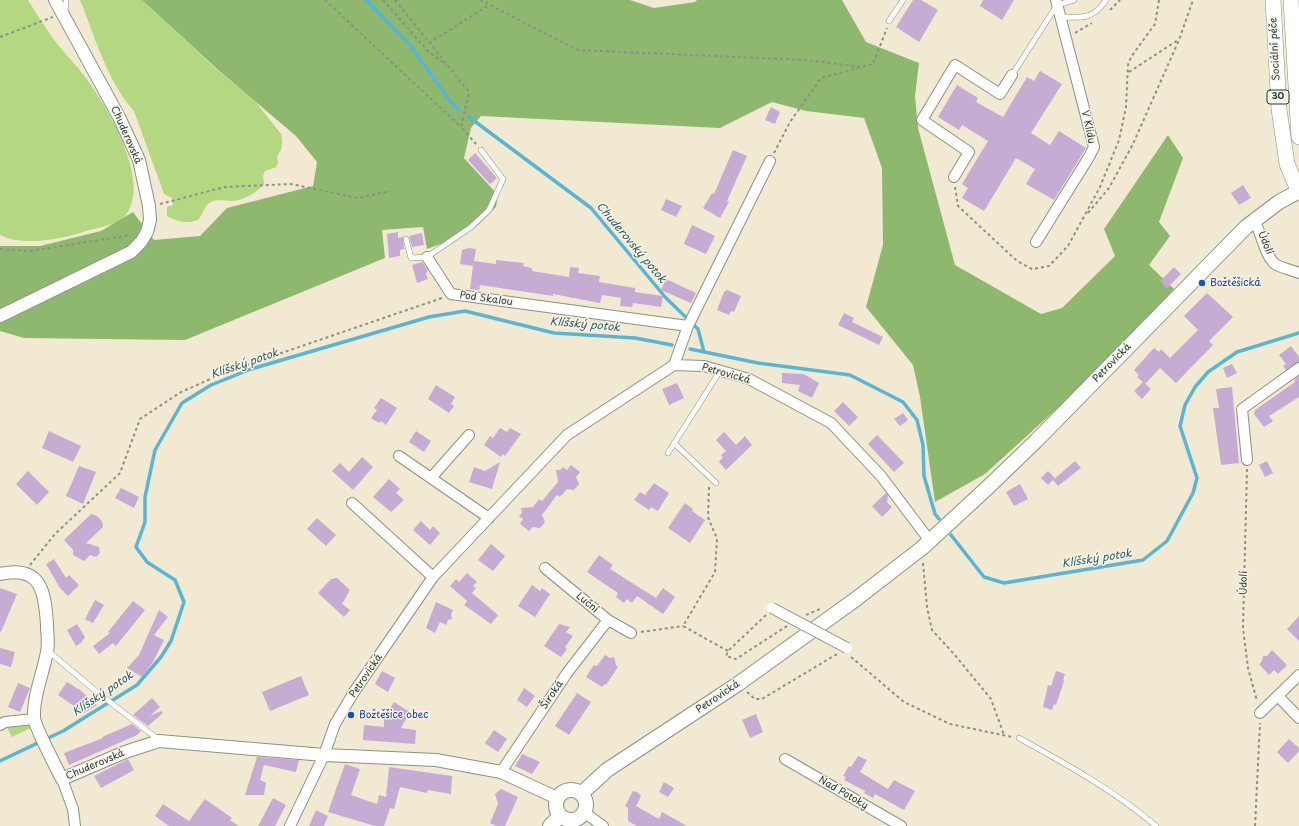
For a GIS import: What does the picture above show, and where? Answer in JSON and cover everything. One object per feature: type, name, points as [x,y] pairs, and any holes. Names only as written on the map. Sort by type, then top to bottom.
[{"type":"main road","name":"Sociální péče","points":[[1273,0],[1279,109],[1287,164],[1299,192]]},
{"type":"main road","name":"Sociální péče","points":[[1291,0],[1299,137]]},
{"type":"main road","name":"Petrovická","points":[[582,793],[620,761],[738,684],[856,599],[926,544],[986,490],[1036,441],[1254,220],[1279,202],[1299,192]]},
{"type":"main road","points":[[571,789],[582,793],[587,802],[585,813],[580,818],[573,820],[560,816],[557,810],[557,798],[560,793],[571,789]]},
{"type":"main road","points":[[550,826],[560,816]]},
{"type":"street","name":"Chuderovská","points":[[0,316],[131,252],[141,242],[147,232],[150,220],[149,206],[139,160],[119,116],[55,0]]},
{"type":"street","name":"V Klidu","points":[[1036,242],[1094,147],[1057,2]]},
{"type":"street","points":[[954,177],[969,152],[922,120],[955,65],[1000,94],[1012,76]]},
{"type":"street","points":[[674,365],[694,315],[770,161]]},
{"type":"street","name":"Údolí","points":[[1254,220],[1259,229],[1268,256],[1275,264],[1299,273]]},
{"type":"street","name":"Pod Skalou","points":[[427,257],[451,294],[689,326]]},
{"type":"street","name":"Petrovická","points":[[290,826],[324,755],[335,724],[354,692],[433,577],[567,435],[674,365],[704,366],[749,379],[831,423],[881,476],[926,544]]},
{"type":"street","points":[[1247,460],[1242,409],[1299,368]]},
{"type":"street","points":[[431,478],[469,435]]},
{"type":"street","points":[[399,456],[489,518]]},
{"type":"street","points":[[352,503],[433,577]]},
{"type":"street","name":"Luční","points":[[545,568],[608,620],[631,633]]},
{"type":"street","points":[[0,574],[12,571],[25,572],[38,581],[46,604],[48,651],[38,690],[34,719],[5,722],[0,725]]},
{"type":"street","points":[[772,608],[847,648]]},
{"type":"street","name":"Široká","points":[[501,772],[567,673],[608,620]]},
{"type":"street","points":[[1260,713],[1299,675]]},
{"type":"street","points":[[1278,696],[1299,718]]},
{"type":"street","name":"Chuderovská","points":[[34,719],[62,779],[125,752],[159,740],[324,755]]},
{"type":"street","points":[[324,755],[436,760],[501,772],[557,798]]},
{"type":"street","name":"Nad Potoky","points":[[785,759],[901,826]]},
{"type":"street","points":[[62,779],[73,809],[75,826]]},
{"type":"street","points":[[585,813],[603,826]]},
{"type":"lane","points":[[64,15],[66,0]]},
{"type":"lane","points":[[889,21],[903,0]]},
{"type":"lane","points":[[1012,76],[1057,2],[1074,0]]},
{"type":"lane","points":[[1061,17],[1080,18],[1094,14],[1106,0]]},
{"type":"lane","points":[[406,239],[411,258],[427,257],[471,227],[489,210],[503,179],[481,150]]},
{"type":"lane","points":[[668,453],[720,371]]},
{"type":"lane","points":[[674,443],[716,483]]},
{"type":"lane","points":[[48,651],[115,707],[159,740]]},
{"type":"lane","points":[[1019,738],[1057,759],[1135,808],[1156,826]]},
{"type":"path","points":[[325,0],[461,127],[481,150]]},
{"type":"path","points":[[383,0],[428,51],[450,68]]},
{"type":"path","points":[[395,0],[469,92],[461,127]]},
{"type":"path","points":[[480,0],[578,50],[806,60],[862,67]]},
{"type":"path","points":[[1085,217],[1109,188],[1133,144],[1179,40],[1193,0]]},
{"type":"path","points":[[430,43],[490,5]]},
{"type":"path","points":[[0,37],[64,15]]},
{"type":"path","points":[[770,161],[790,122],[821,78],[873,64],[889,21]]},
{"type":"path","points":[[1129,72],[1179,40]]},
{"type":"path","points":[[149,206],[225,186],[291,184],[358,198],[390,191]]},
{"type":"path","points":[[0,249],[30,251],[147,232]]},
{"type":"path","points":[[25,572],[55,534],[120,474],[140,419],[181,392],[226,372],[451,294]]},
{"type":"path","name":"Údolí","points":[[1247,460],[1243,628],[1248,668],[1260,713],[1258,802],[1255,826]]},
{"type":"path","points":[[683,626],[715,572],[717,540],[708,517],[710,476]]},
{"type":"path","points":[[926,544],[927,607],[932,630],[991,699],[1004,735]]},
{"type":"path","points":[[805,615],[811,611],[826,607]]},
{"type":"path","points":[[772,608],[728,651],[726,656],[736,659],[792,623]]},
{"type":"path","points":[[631,633],[683,626],[728,651]]},
{"type":"path","points":[[738,684],[754,699],[762,699],[847,648],[849,656],[904,702],[950,724],[1019,738]]},
{"type":"green space","points":[[0,0],[28,0],[56,43],[79,69],[91,86],[113,121],[123,142],[130,163],[134,184],[132,201],[125,216],[117,222],[107,226],[54,239],[19,241],[0,235]]},
{"type":"green space","points":[[80,0],[142,0],[216,69],[255,101],[281,134],[282,140],[282,146],[277,156],[278,163],[276,167],[265,171],[263,176],[264,183],[256,192],[239,200],[218,200],[211,202],[205,207],[198,220],[182,222],[167,216],[167,207],[173,205],[172,198],[164,194],[134,111],[116,86],[102,58]]},
{"type":"green space","points":[[142,0],[630,0],[654,8],[695,2],[697,0],[842,0],[866,42],[919,63],[915,96],[918,128],[955,265],[1041,314],[1062,308],[1115,256],[1104,229],[1168,135],[1183,158],[1159,222],[1170,236],[1149,265],[1174,289],[1095,374],[985,474],[935,502],[920,397],[913,365],[866,307],[883,245],[882,168],[864,118],[806,111],[772,102],[720,128],[481,116],[471,128],[464,158],[498,195],[496,207],[478,225],[462,236],[427,249],[423,227],[382,230],[385,258],[185,340],[24,338],[0,331],[0,246],[40,246],[101,231],[133,212],[154,240],[200,236],[227,208],[313,186],[317,162],[296,136],[217,69]]},
{"type":"green space","points":[[31,723],[33,727],[12,737],[6,726]]},
{"type":"building","points":[[913,0],[921,0],[938,10],[919,42],[896,27]]},
{"type":"building","points":[[983,0],[1014,0],[1002,20],[980,6]]},
{"type":"building","points":[[1040,71],[1062,84],[1031,133],[1050,145],[1059,131],[1086,148],[1054,200],[1026,184],[1035,169],[1016,158],[984,211],[962,198],[968,188],[962,184],[988,141],[962,125],[959,130],[938,117],[957,85],[978,98],[976,102],[1003,117],[1027,77],[1034,81]]},
{"type":"building","points":[[771,107],[780,112],[775,124],[765,120]]},
{"type":"building","points":[[733,150],[747,156],[727,201],[729,202],[720,218],[703,208],[712,193],[714,194]]},
{"type":"building","points":[[475,153],[497,178],[490,184],[468,160]]},
{"type":"building","points":[[1243,185],[1251,198],[1239,205],[1231,193]]},
{"type":"building","points":[[666,199],[682,206],[676,217],[661,210]]},
{"type":"building","points":[[692,225],[715,236],[706,254],[684,244]]},
{"type":"building","points":[[398,232],[398,238],[403,237],[404,249],[400,250],[400,256],[389,258],[387,234]]},
{"type":"building","points":[[422,233],[424,245],[412,247],[409,236]]},
{"type":"building","points":[[469,248],[476,249],[474,261],[496,264],[496,260],[524,263],[523,266],[532,268],[532,271],[569,277],[570,267],[579,268],[578,273],[600,276],[599,282],[635,288],[635,292],[663,296],[661,307],[633,303],[632,307],[620,306],[621,298],[602,295],[600,303],[553,294],[553,296],[480,285],[479,290],[470,289],[473,266],[460,264],[462,250]]},
{"type":"building","points":[[422,262],[428,270],[426,274],[428,279],[417,283],[412,265]]},
{"type":"building","points":[[1174,267],[1181,274],[1167,288],[1160,281]]},
{"type":"building","points":[[666,279],[696,293],[691,303],[661,290]]},
{"type":"building","points":[[727,290],[741,296],[734,312],[731,311],[729,315],[717,310],[724,292]]},
{"type":"building","points":[[1207,293],[1233,317],[1209,341],[1213,345],[1176,383],[1160,368],[1145,384],[1137,377],[1139,375],[1134,370],[1154,348],[1159,352],[1161,349],[1170,358],[1198,330],[1184,316]]},
{"type":"building","points":[[844,313],[854,318],[852,322],[883,337],[879,345],[838,325]]},
{"type":"building","points":[[1291,346],[1299,357],[1299,362],[1286,370],[1283,366],[1286,364],[1279,355]]},
{"type":"building","points":[[1232,364],[1237,373],[1227,378],[1223,368]]},
{"type":"building","points":[[782,373],[804,374],[819,383],[812,398],[798,391],[800,385],[782,383]]},
{"type":"building","points":[[1299,376],[1299,397],[1269,416],[1273,421],[1264,427],[1254,414],[1255,410],[1295,382],[1294,380]]},
{"type":"building","points":[[1143,382],[1151,389],[1142,399],[1134,391]]},
{"type":"building","points":[[677,383],[684,398],[669,405],[662,389]]},
{"type":"building","points":[[436,385],[455,397],[451,404],[454,406],[449,413],[428,399]]},
{"type":"building","points":[[1232,387],[1239,463],[1221,465],[1213,408],[1219,408],[1216,389]]},
{"type":"building","points":[[381,398],[397,408],[386,425],[381,421],[379,423],[371,418],[377,410],[374,408]]},
{"type":"building","points":[[843,402],[858,417],[849,426],[834,411]]},
{"type":"building","points":[[903,413],[908,420],[900,426],[894,419]]},
{"type":"building","points":[[500,428],[507,432],[510,428],[521,434],[505,456],[502,454],[501,457],[484,445],[490,436],[493,438]]},
{"type":"building","points":[[49,431],[81,446],[73,462],[42,448]]},
{"type":"building","points":[[416,431],[431,441],[424,452],[409,442]]},
{"type":"building","points":[[724,432],[736,445],[745,436],[752,445],[726,470],[719,462],[723,457],[721,455],[726,451],[716,440]]},
{"type":"building","points":[[877,435],[904,463],[894,472],[868,444]]},
{"type":"building","points":[[362,457],[373,467],[353,490],[332,471],[340,463],[349,472]]},
{"type":"building","points":[[1075,461],[1081,468],[1058,486],[1053,480]]},
{"type":"building","points":[[1267,461],[1273,473],[1265,477],[1259,465]]},
{"type":"building","points":[[500,462],[492,489],[469,482],[474,467],[485,471]]},
{"type":"building","points":[[571,465],[580,472],[576,477],[579,484],[574,490],[567,489],[560,497],[557,495],[542,515],[545,522],[540,528],[533,527],[529,531],[520,524],[523,519],[519,516],[522,513],[521,508],[533,507],[539,499],[542,501],[558,482],[556,470],[560,470],[563,467],[567,470]]},
{"type":"building","points":[[79,466],[96,472],[83,504],[66,496]]},
{"type":"building","points":[[28,471],[49,492],[37,505],[16,484]]},
{"type":"building","points":[[1048,471],[1055,478],[1048,485],[1041,478]]},
{"type":"building","points":[[389,479],[400,489],[396,493],[404,500],[391,512],[373,497]]},
{"type":"building","points":[[654,483],[669,493],[658,511],[651,507],[649,510],[634,500],[640,492],[645,495]]},
{"type":"building","points":[[1020,484],[1028,499],[1014,506],[1006,492]]},
{"type":"building","points":[[121,488],[139,497],[134,508],[115,498]]},
{"type":"building","points":[[886,493],[888,495],[887,502],[892,507],[882,517],[872,506]]},
{"type":"building","points":[[685,503],[693,509],[692,511],[705,520],[690,543],[668,528]]},
{"type":"building","points":[[91,514],[97,516],[102,521],[103,527],[86,543],[99,547],[100,553],[96,557],[90,555],[84,561],[73,555],[73,550],[64,540]]},
{"type":"building","points":[[317,518],[336,535],[326,546],[307,529]]},
{"type":"building","points":[[421,521],[430,530],[433,526],[440,533],[430,545],[413,530]]},
{"type":"building","points":[[491,544],[505,556],[493,571],[478,560]]},
{"type":"building","points":[[599,555],[613,565],[610,569],[656,598],[663,588],[675,597],[663,614],[637,596],[632,603],[627,599],[624,603],[616,597],[618,593],[587,572]]},
{"type":"building","points":[[54,559],[66,578],[69,575],[79,585],[68,596],[60,588],[46,564]]},
{"type":"building","points":[[467,573],[477,582],[473,586],[476,588],[472,593],[498,615],[491,624],[464,605],[467,601],[450,586],[456,579],[459,582]]},
{"type":"building","points":[[337,578],[350,590],[342,604],[350,610],[344,617],[318,593],[331,579]]},
{"type":"building","points":[[532,585],[540,591],[542,588],[550,594],[535,617],[518,606]]},
{"type":"building","points":[[0,588],[17,594],[1,632],[0,631]]},
{"type":"building","points":[[95,600],[104,605],[93,623],[85,619]]},
{"type":"building","points":[[133,601],[145,610],[116,646],[113,643],[99,654],[93,646],[110,633],[108,632]]},
{"type":"building","points":[[436,602],[453,610],[451,615],[452,619],[448,620],[446,625],[440,622],[435,633],[426,628]]},
{"type":"building","points":[[159,610],[168,617],[154,635],[164,640],[153,662],[142,677],[127,668],[139,655]]},
{"type":"building","points":[[1299,616],[1299,641],[1287,629]]},
{"type":"building","points":[[77,624],[85,637],[81,643],[76,646],[67,630]]},
{"type":"building","points":[[559,624],[570,627],[566,632],[573,636],[565,647],[567,649],[561,657],[544,646]]},
{"type":"building","points":[[0,648],[15,652],[11,667],[0,664]]},
{"type":"building","points":[[1272,650],[1287,665],[1278,674],[1274,670],[1269,675],[1259,664],[1262,661],[1263,656],[1267,656]]},
{"type":"building","points":[[605,655],[610,658],[614,657],[618,667],[606,685],[605,684],[602,687],[586,677],[594,665],[597,666]]},
{"type":"building","points":[[382,671],[395,678],[388,692],[375,684]]},
{"type":"building","points":[[1056,671],[1065,674],[1056,705],[1054,704],[1052,710],[1043,707],[1048,685],[1051,686]]},
{"type":"building","points":[[301,676],[309,695],[270,711],[262,692]]},
{"type":"building","points":[[67,682],[80,690],[97,705],[84,713],[58,695]]},
{"type":"building","points":[[18,683],[30,688],[20,712],[8,707]]},
{"type":"building","points":[[524,688],[535,696],[527,707],[517,700]]},
{"type":"building","points":[[577,693],[591,702],[569,735],[555,726]]},
{"type":"building","points":[[152,698],[160,707],[150,716],[161,711],[163,713],[148,726],[133,715]]},
{"type":"building","points":[[394,702],[410,712],[401,728],[416,730],[415,744],[363,740],[364,725],[384,727],[384,719]]},
{"type":"building","points":[[756,714],[763,732],[750,738],[742,720]]},
{"type":"building","points":[[132,724],[141,731],[137,735],[69,765],[64,753],[103,738],[102,737]]},
{"type":"building","points":[[494,730],[507,739],[498,752],[485,743]]},
{"type":"building","points":[[1289,739],[1299,748],[1299,751],[1288,763],[1277,752]]},
{"type":"building","points":[[522,754],[540,762],[532,774],[515,766]]},
{"type":"building","points":[[858,756],[867,760],[860,772],[888,789],[894,780],[915,791],[904,810],[875,794],[873,798],[864,793],[865,791],[844,780],[846,777],[843,776]]},
{"type":"building","points":[[257,757],[299,760],[296,772],[264,765],[260,780],[266,783],[264,795],[245,795]]},
{"type":"building","points":[[128,759],[134,770],[101,788],[94,776]]},
{"type":"building","points":[[345,764],[360,769],[351,795],[377,804],[379,795],[386,797],[389,767],[452,776],[451,794],[428,790],[427,793],[400,787],[394,809],[390,808],[384,826],[375,826],[328,812]]},
{"type":"building","points":[[664,782],[674,788],[668,797],[659,792]]},
{"type":"building","points":[[501,789],[518,797],[505,826],[497,826],[490,823],[498,804],[495,794]]},
{"type":"building","points":[[633,791],[637,792],[641,796],[636,806],[659,819],[662,812],[687,826],[637,826],[628,821],[628,808],[625,806]]},
{"type":"building","points":[[273,798],[286,805],[275,826],[258,826]]},
{"type":"building","points":[[205,799],[232,818],[230,820],[239,826],[169,826],[155,816],[163,804],[189,821]]},
{"type":"building","points":[[316,810],[328,816],[324,826],[309,826]]},
{"type":"waterway","name":"Chuderovský potok","points":[[366,0],[409,44],[454,106],[459,110]]},
{"type":"waterway","name":"Chuderovský potok","points":[[469,117],[591,208],[666,298],[698,329],[704,352]]},
{"type":"waterway","name":"Klíšský potok","points":[[0,761],[63,731],[137,685],[161,657],[171,641],[184,602],[175,580],[147,562],[136,547],[145,522],[145,497],[155,450],[182,403],[211,385],[251,369],[429,317],[465,311],[554,333],[635,338],[672,345]]},
{"type":"waterway","name":"Klíšský potok","points":[[951,535],[984,577],[1004,583],[1143,560],[1167,541],[1193,493],[1197,478],[1180,426],[1185,405],[1195,387],[1208,372],[1237,352],[1299,333]]},
{"type":"waterway","name":"Klíšský potok","points":[[690,349],[758,363],[850,375],[903,402],[917,420],[923,445],[924,476],[935,514],[939,519]]},
{"type":"place","name":"Božtěšická","points":[[1202,283]]},
{"type":"place","name":"Božtěšice obec","points":[[351,715]]}]
